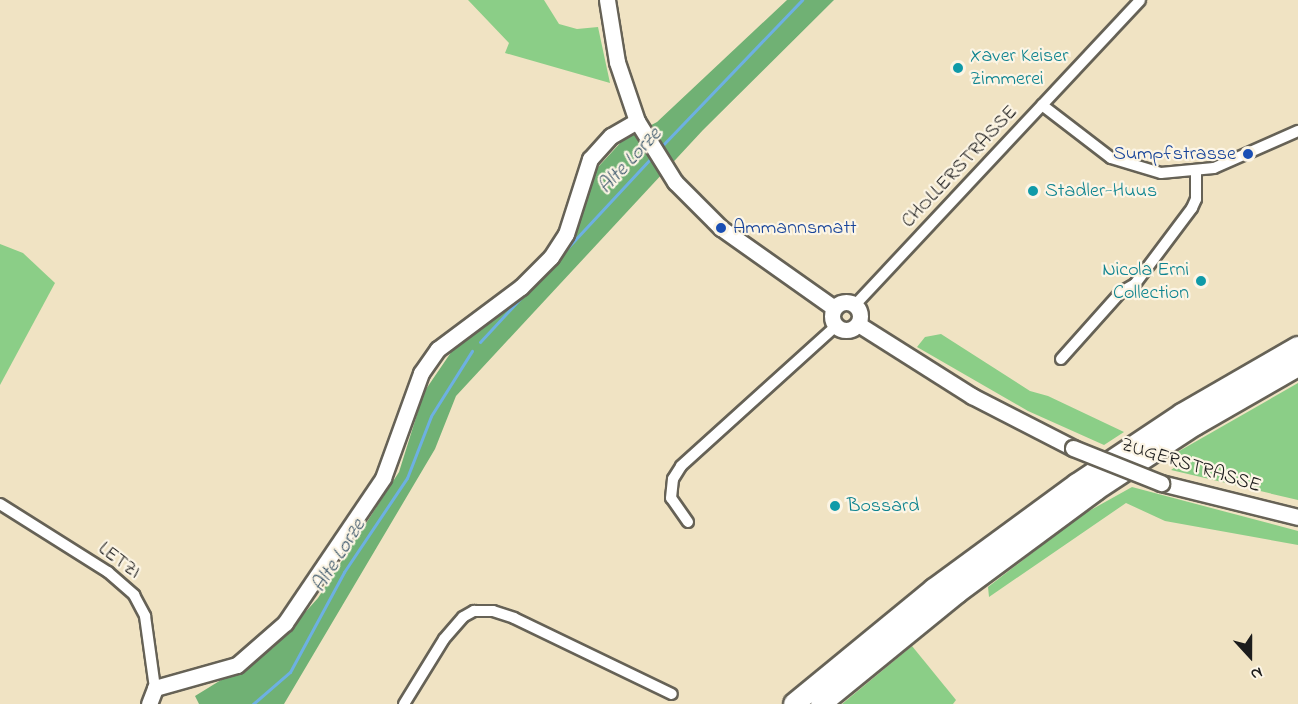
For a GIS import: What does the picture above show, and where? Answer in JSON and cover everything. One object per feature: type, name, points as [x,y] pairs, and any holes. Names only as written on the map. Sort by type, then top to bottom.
[{"type":"highway","points":[[794,704],[934,590],[1077,484],[1182,414],[1298,347]]},
{"type":"highway","points":[[821,704],[957,593],[1088,496],[1179,435],[1298,366]]},
{"type":"street","points":[[607,0],[617,62],[641,127],[675,182],[721,228],[834,308]]},
{"type":"street","name":"CHOLLERSTRASSE","points":[[855,305],[1140,0]]},
{"type":"street","points":[[1042,105],[1096,148],[1124,164],[1161,173],[1196,172],[1230,162],[1298,131]]},
{"type":"street","points":[[149,704],[155,688],[225,671],[250,656],[285,623],[383,478],[421,373],[438,349],[521,287],[551,257],[566,234],[590,159],[604,141],[641,127]]},
{"type":"street","points":[[1061,359],[1121,292],[1135,284],[1192,208],[1196,199],[1196,172]]},
{"type":"street","points":[[845,302],[855,305],[860,314],[858,324],[848,330],[836,326],[832,318],[834,308],[845,302]]},
{"type":"street","name":"ZUGERSTRASSE","points":[[858,324],[972,396],[1073,448],[1161,483],[1298,518]]},
{"type":"street","points":[[688,522],[671,498],[673,479],[681,466],[836,326]]},
{"type":"street","name":"LETZI","points":[[0,504],[108,572],[134,596],[145,616],[155,688]]},
{"type":"street","points":[[404,704],[444,639],[463,617],[474,611],[493,611],[514,618],[672,693]]},
{"type":"green space","points":[[468,0],[544,0],[559,24],[577,29],[598,27],[610,83],[505,53],[509,43]]},
{"type":"green space","points":[[787,0],[834,0],[703,130],[456,396],[435,449],[284,704],[199,704],[195,696],[273,648],[318,598],[399,472],[424,392],[454,348],[511,303],[577,232],[587,179],[623,140],[657,122]]},
{"type":"green space","points":[[0,244],[23,253],[55,283],[0,385]]},
{"type":"green space","points":[[941,334],[1030,391],[1048,396],[1124,432],[1104,445],[1028,411],[917,347],[925,337]]},
{"type":"green space","points":[[1298,383],[1298,500],[1171,470],[1191,456],[1174,454]]},
{"type":"green space","points":[[1132,487],[1298,531],[1298,545],[1165,521],[1126,503],[989,597],[988,587],[1080,516]]},
{"type":"green space","points":[[912,646],[956,700],[953,704],[842,704]]},
{"type":"waterway","name":"Alte Lorze","points":[[659,149],[802,0]]},
{"type":"waterway","name":"Alte Lorze","points":[[559,257],[653,156]]},
{"type":"waterway","name":"Alte Lorze","points":[[480,342],[530,288]]},
{"type":"waterway","name":"Alte Lorze","points":[[253,704],[290,672],[344,572],[407,478],[431,416],[472,351]]},
{"type":"place","name":"Xaver Keiser Zimmerei","points":[[958,68]]},
{"type":"place","name":"Sumpfstrasse","points":[[1248,154]]},
{"type":"place","name":"Stadler-Huus","points":[[1033,191]]},
{"type":"place","name":"Ammannsmatt","points":[[721,228]]},
{"type":"place","name":"Nicola Erni Collection","points":[[1201,281]]},
{"type":"place","name":"Bossard","points":[[835,506]]}]
